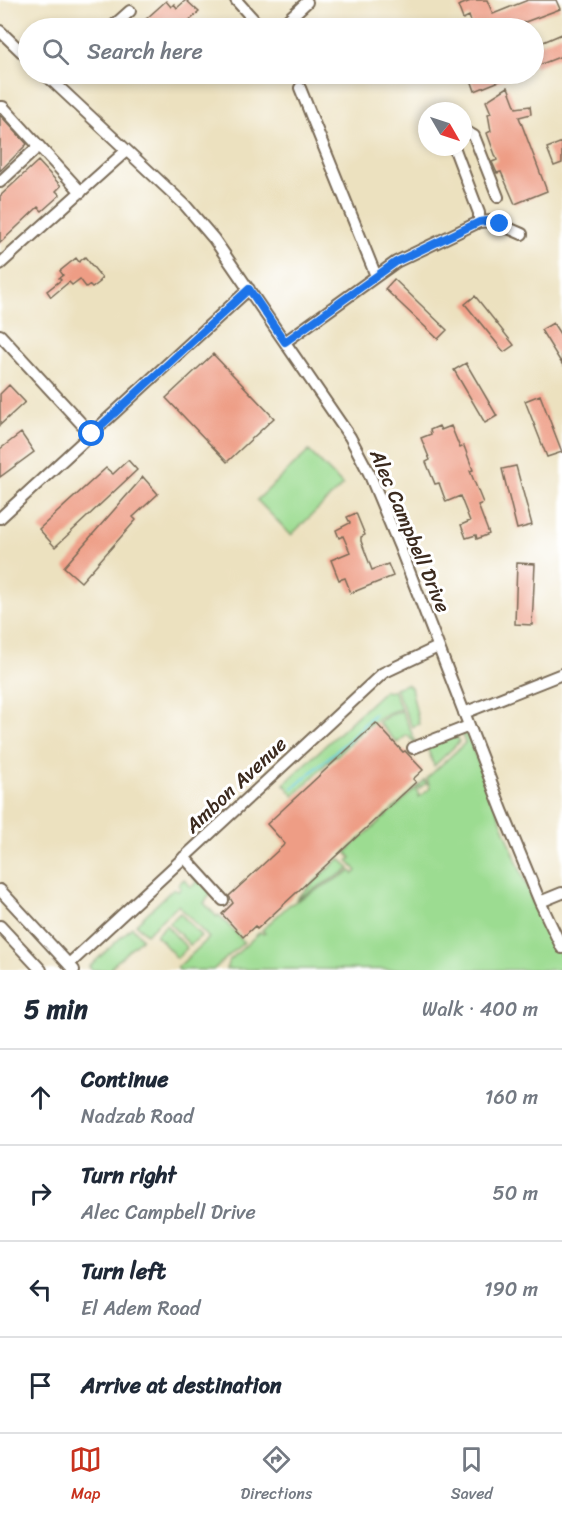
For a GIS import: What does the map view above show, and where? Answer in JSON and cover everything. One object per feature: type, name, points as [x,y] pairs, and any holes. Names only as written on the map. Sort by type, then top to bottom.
[{"type":"street","points":[[236,0],[252,18]]},
{"type":"street","points":[[289,18],[306,2]]},
{"type":"street","points":[[122,18],[130,11]]},
{"type":"street","points":[[0,31],[18,48]]},
{"type":"street","name":"Alec Campbell Drive","points":[[62,84],[126,150],[185,205],[214,239],[350,437],[369,473],[540,902],[562,948]]},
{"type":"street","points":[[300,88],[376,276]]},
{"type":"street","points":[[0,107],[3,107],[81,192]]},
{"type":"street","points":[[472,135],[498,197]]},
{"type":"street","points":[[0,182],[39,146]]},
{"type":"street","points":[[0,264],[126,150]]},
{"type":"street","points":[[457,156],[479,213],[479,222]]},
{"type":"street","points":[[285,342],[396,262],[479,222],[492,221],[522,234]]},
{"type":"street","points":[[0,518],[249,289]]},
{"type":"street","points":[[0,335],[92,434]]},
{"type":"street","name":"Ambon Avenue","points":[[72,967],[183,857],[383,674],[438,648]]},
{"type":"street","points":[[464,713],[562,674]]},
{"type":"street","points":[[412,748],[469,726]]},
{"type":"street","points":[[183,857],[223,900]]},
{"type":"street","points":[[0,890],[4,902],[72,967]]},
{"type":"street","points":[[540,902],[562,893]]},
{"type":"street","points":[[0,926],[41,970]]},
{"type":"green space","points":[[309,451],[343,485],[291,535],[257,500]]},
{"type":"green space","points":[[406,684],[411,687],[419,724],[412,727],[395,688]]},
{"type":"green space","points":[[385,690],[388,692],[393,690],[401,709],[383,716],[366,728],[294,796],[284,784]]},
{"type":"green space","points":[[402,711],[416,743],[407,735],[397,743],[378,722],[391,714]]},
{"type":"green space","points":[[462,734],[467,734],[534,905],[562,958],[562,970],[226,969],[229,961],[260,932],[265,933],[262,930],[289,905],[351,871],[354,874],[357,871],[348,861],[351,858],[346,852],[425,780],[427,784],[417,790],[419,797],[430,788],[427,778],[465,743]]},
{"type":"green space","points":[[457,736],[459,742],[434,766],[427,747]]},
{"type":"green space","points":[[340,858],[350,869],[296,899]]},
{"type":"green space","points":[[192,872],[211,893],[204,903],[217,917],[219,915],[244,942],[213,970],[179,970],[177,968],[209,938],[178,905],[146,934],[136,924],[174,888],[178,891],[181,888],[178,885],[184,879],[191,887],[197,882],[190,874]]},
{"type":"green space","points":[[180,913],[201,936],[190,945],[169,923]]},
{"type":"green space","points":[[166,925],[187,948],[177,958],[156,935]]},
{"type":"green space","points":[[132,927],[142,938],[111,967],[113,970],[92,970],[89,967]]},
{"type":"building","points":[[186,0],[199,12],[192,18],[147,18],[166,1],[171,7],[174,4],[177,8]]},
{"type":"building","points":[[473,0],[487,0],[493,14],[528,0],[556,0],[560,9],[536,18],[470,18],[469,16],[463,18],[458,6]]},
{"type":"building","points":[[562,34],[562,56],[544,63],[544,42]]},
{"type":"building","points":[[473,84],[492,84],[475,91]]},
{"type":"building","points":[[508,87],[516,108],[530,106],[531,114],[519,117],[547,191],[515,204],[501,172],[497,173],[492,162],[497,160],[487,133],[491,131],[488,114],[491,113],[486,101]]},
{"type":"building","points":[[0,115],[27,144],[0,171]]},
{"type":"building","points":[[562,142],[562,163],[554,166],[547,148]]},
{"type":"building","points":[[38,161],[61,186],[56,191],[60,195],[42,211],[38,207],[0,243],[0,196]]},
{"type":"building","points":[[85,257],[102,278],[100,282],[92,288],[89,285],[86,287],[80,279],[72,285],[69,282],[51,297],[47,291],[61,280],[59,278],[63,275],[60,271],[76,258],[79,262]]},
{"type":"building","points":[[394,279],[447,330],[438,339],[385,289]]},
{"type":"building","points":[[475,296],[514,345],[504,352],[465,304]]},
{"type":"building","points":[[553,323],[562,337],[562,364],[541,330]]},
{"type":"building","points":[[213,354],[274,418],[227,462],[166,398]]},
{"type":"building","points":[[466,363],[497,416],[485,423],[454,370]]},
{"type":"building","points":[[9,385],[25,402],[0,425],[0,394]]},
{"type":"building","points":[[540,395],[562,452],[547,457],[525,401]]},
{"type":"building","points":[[439,426],[441,430],[451,426],[460,448],[464,446],[473,470],[470,471],[483,503],[478,505],[489,534],[477,539],[476,535],[466,538],[461,525],[470,521],[460,496],[446,502],[439,483],[435,484],[426,462],[430,460],[421,438],[431,434],[430,430]]},
{"type":"building","points":[[21,433],[34,452],[0,477],[0,449]]},
{"type":"building","points":[[128,460],[137,470],[55,547],[39,529],[106,468],[113,474]]},
{"type":"building","points":[[516,466],[532,525],[517,529],[502,469]]},
{"type":"building","points":[[143,477],[158,494],[133,517],[136,520],[81,582],[64,567]]},
{"type":"building","points":[[356,513],[365,535],[361,537],[361,541],[372,570],[388,564],[393,576],[351,593],[345,578],[339,580],[331,560],[350,552],[343,536],[339,538],[336,530],[350,523],[347,517]]},
{"type":"building","points":[[517,563],[535,564],[532,625],[515,624]]},
{"type":"building","points":[[376,723],[423,770],[413,779],[416,782],[257,929],[255,926],[243,937],[222,914],[233,903],[229,896],[285,844],[267,824]]},
{"type":"waterway","points":[[293,788],[350,739],[374,714]]},
{"type":"route","points":[[92,434],[249,289],[285,342],[396,262],[479,222],[492,221],[500,224]]}]
